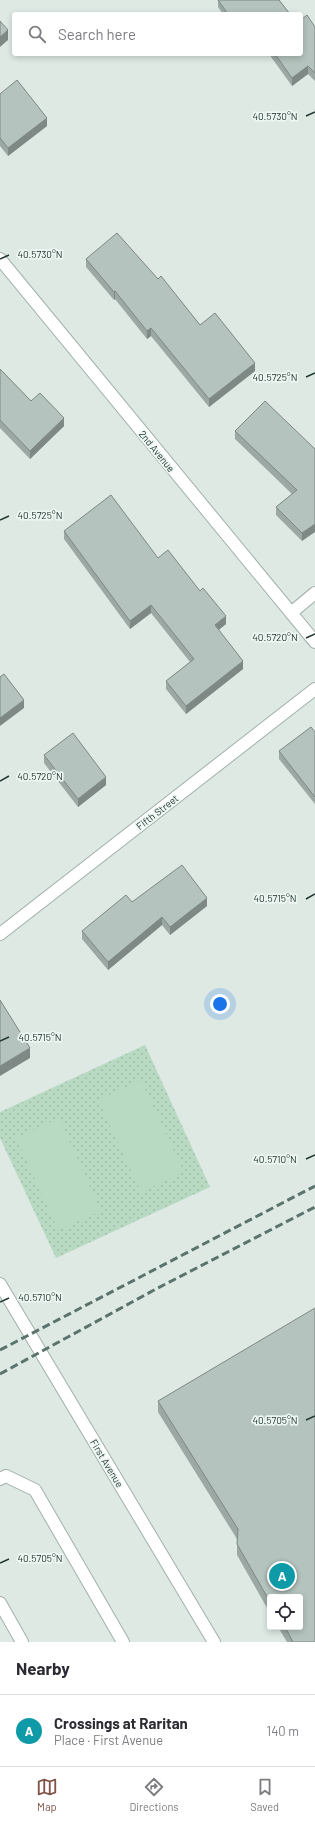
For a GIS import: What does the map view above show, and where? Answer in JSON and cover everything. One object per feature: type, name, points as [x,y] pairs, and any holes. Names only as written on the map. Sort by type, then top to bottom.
[{"type":"street","name":"2nd Avenue","points":[[0,259],[315,642]]},
{"type":"street","points":[[291,613],[315,593]]},
{"type":"street","name":"Fifth Street","points":[[0,934],[315,689]]},
{"type":"street","name":"First Avenue","points":[[0,1284],[214,1642]]},
{"type":"street","points":[[0,1479],[6,1476],[35,1490],[123,1642]]},
{"type":"street","points":[[0,1603],[22,1642]]},
{"type":"green space","points":[[145,1045],[210,1187],[56,1258],[0,1138],[0,1112]]},
{"type":"green space","points":[[141,1080],[184,1172],[141,1192],[98,1100]]},
{"type":"green space","points":[[59,1118],[101,1211],[58,1230],[16,1138]]},
{"type":"building","points":[[218,0],[279,0],[288,12],[227,12]]},
{"type":"building","points":[[307,15],[315,27],[315,73],[308,66],[292,78],[276,56],[303,56],[303,18]]},
{"type":"building","points":[[0,21],[8,30],[0,37]]},
{"type":"building","points":[[17,80],[47,118],[8,148],[0,138],[0,94]]},
{"type":"building","points":[[117,233],[158,279],[161,276],[200,325],[215,313],[255,363],[209,399],[151,328],[147,331],[115,291],[114,292],[86,259]]},
{"type":"building","points":[[0,369],[31,401],[40,393],[64,418],[30,451],[0,420]]},
{"type":"building","points":[[265,401],[315,449],[315,524],[302,533],[276,507],[297,490],[235,431]]},
{"type":"building","points":[[111,495],[158,558],[168,550],[200,591],[203,588],[226,616],[215,625],[243,661],[186,706],[166,681],[194,659],[151,605],[130,621],[64,531]]},
{"type":"building","points":[[4,674],[24,700],[0,718],[0,677]]},
{"type":"building","points":[[311,727],[315,732],[315,797],[279,751]]},
{"type":"building","points":[[73,733],[106,777],[78,799],[44,755]]},
{"type":"building","points":[[182,865],[207,898],[170,927],[162,917],[108,962],[82,931],[126,895],[132,902]]},
{"type":"building","points":[[0,1000],[30,1048],[0,1066]]},
{"type":"building","points":[[315,1308],[315,1642],[293,1642],[287,1630],[303,1630],[303,1594],[267,1594],[267,1597],[237,1544],[238,1529],[158,1401]]},
{"type":"railway","points":[[0,1350],[315,1186]]},
{"type":"railway","points":[[0,1374],[156,1289],[315,1207]]},
{"type":"place","name":"Crossings at Raritan","points":[[282,1576]]}]
